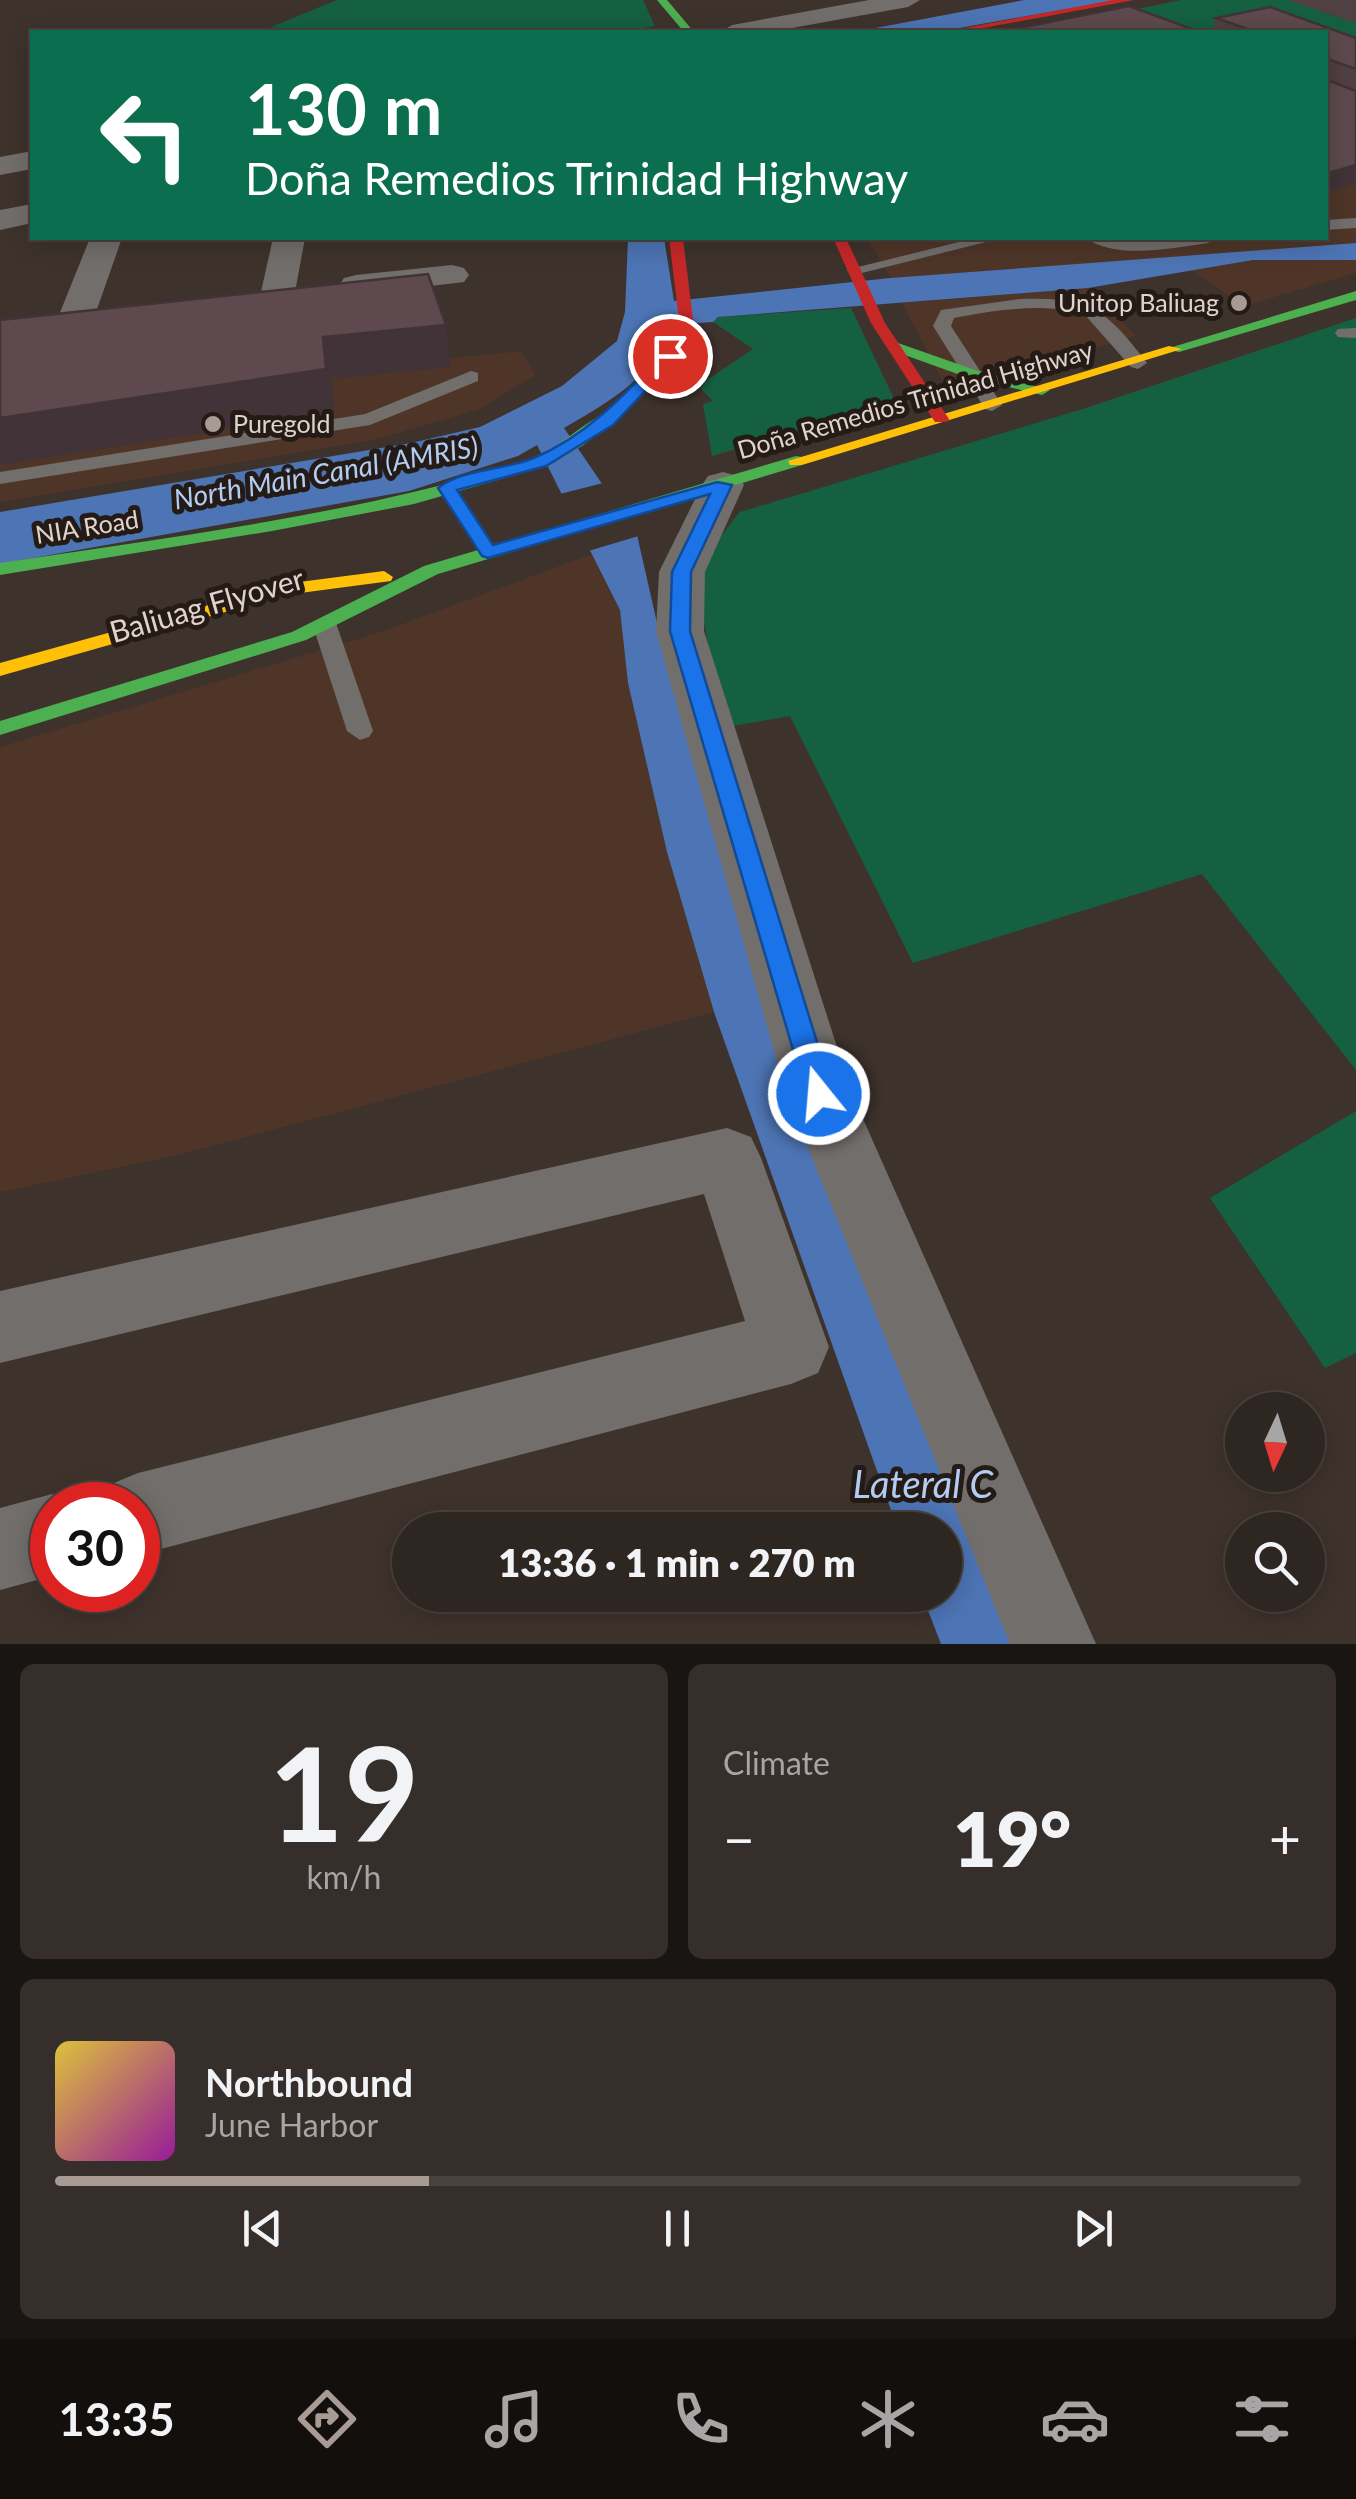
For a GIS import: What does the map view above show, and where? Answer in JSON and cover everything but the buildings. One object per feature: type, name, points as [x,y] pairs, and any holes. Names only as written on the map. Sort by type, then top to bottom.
[{"type":"main road","points":[[662,0],[687,30]]},
{"type":"main road","points":[[959,30],[1128,0]]},
{"type":"main road","name":"NIA Road","points":[[0,569],[295,520],[447,488],[540,462],[608,421],[670,356],[686,317],[676,240]]},
{"type":"main road","points":[[839,240],[893,346],[941,419]]},
{"type":"main road","name":"Doña Remedios Trinidad Highway","points":[[0,670],[284,590],[431,570],[1138,363],[1356,295]]},
{"type":"main road","points":[[893,346],[971,374],[1042,390]]},
{"type":"main road","points":[[447,488],[488,552]]},
{"type":"main road","name":"Baliuag Flyover","points":[[305,615],[431,570]]},
{"type":"main road","points":[[0,728],[300,636],[305,615]]},
{"type":"street","points":[[743,30],[908,0]]},
{"type":"street","points":[[0,166],[30,160]]},
{"type":"street","points":[[0,220],[30,214]]},
{"type":"street","points":[[77,315],[105,240]]},
{"type":"street","points":[[278,292],[289,240]]},
{"type":"street","points":[[456,314],[452,275],[460,240]]},
{"type":"street","points":[[242,296],[452,275]]},
{"type":"street","points":[[38,318],[114,311]]},
{"type":"street","points":[[723,485],[682,572],[680,631],[819,1094],[1053,1644]]},
{"type":"street","points":[[0,1327],[728,1158],[791,1348],[160,1508]]},
{"type":"street","points":[[0,1549],[30,1541]]},
{"type":"lane","points":[[1328,225],[1356,224]]},
{"type":"lane","points":[[947,240],[963,245]]},
{"type":"lane","points":[[857,277],[985,240]]},
{"type":"lane","points":[[1099,240],[1119,246],[1142,246],[1192,240]]},
{"type":"lane","points":[[992,405],[942,326],[947,314],[1064,304],[1082,307],[1091,311],[1138,363]]},
{"type":"lane","points":[[0,478],[370,419],[470,377]]},
{"type":"lane","points":[[305,615],[360,731]]},
{"type":"shaded area","points":[[1328,101],[1356,112],[1356,243],[890,278],[868,240],[1328,240]]},
{"type":"shaded area","points":[[1253,260],[1356,260],[1356,273],[1245,306],[1188,269]]},
{"type":"shaded area","points":[[1088,288],[1136,336],[947,389],[902,303]]},
{"type":"shaded area","name":"Puregold","points":[[433,316],[451,358],[522,351],[535,375],[480,409],[374,440],[0,502],[0,364]]},
{"type":"shaded area","points":[[592,554],[620,610],[628,683],[667,852],[714,1012],[174,1156],[0,1192],[0,747],[381,632]]},
{"type":"green space","points":[[337,0],[643,0],[655,26],[630,30],[271,27]]},
{"type":"green space","points":[[1181,0],[1289,0],[1356,23],[1356,112],[1328,40],[1328,30],[1147,30],[1108,15]]},
{"type":"green space","points":[[851,308],[896,403],[712,456],[703,404],[713,401],[701,389],[704,382],[753,349],[713,322],[718,317]]},
{"type":"green space","points":[[1356,318],[1356,1070],[1202,874],[913,963],[790,716],[727,727],[701,594],[703,571],[722,535],[740,512],[1083,409]]},
{"type":"green space","points":[[1356,1111],[1356,1353],[1325,1368],[1210,1198]]},
{"type":"water","points":[[1024,0],[1117,0],[948,30],[865,30]]},
{"type":"water","points":[[628,240],[664,240],[674,301],[890,278],[1356,243],[1356,260],[1253,260],[1088,288],[718,317],[713,322],[670,325],[654,359],[642,373],[613,398],[564,428],[637,535],[658,627],[1029,1644],[941,1644],[929,1612],[962,1612],[962,1512],[892,1512],[714,1012],[667,852],[628,683],[620,610],[537,445],[518,456],[409,491],[0,564],[0,512],[411,443],[480,427],[562,386],[617,341],[625,312]]},
{"type":"pier","points":[[607,482],[642,535],[585,552],[556,495]]},
{"type":"traffic: fast","points":[[662,0],[687,30]]},
{"type":"traffic: fast","points":[[1174,349],[1356,295]]},
{"type":"traffic: fast","points":[[893,346],[971,374],[1042,390]]},
{"type":"traffic: fast","points":[[0,569],[408,500],[537,463],[576,442],[611,416]]},
{"type":"traffic: fast","points":[[0,728],[299,636],[431,570],[796,461]]},
{"type":"traffic: slow","points":[[796,461],[1174,349]]},
{"type":"traffic: slow","points":[[447,488],[489,552]]},
{"type":"traffic: slow","points":[[0,670],[284,590],[384,577]]},
{"type":"traffic: jam","points":[[959,30],[1129,0]]},
{"type":"traffic: jam","points":[[611,416],[665,365],[687,328],[676,240]]},
{"type":"traffic: jam","points":[[840,240],[878,323],[941,419]]},
{"type":"place","name":"Unitop Baliuag","points":[[1239,303]]},
{"type":"place","name":"Puregold","points":[[213,424]]},
{"type":"route","points":[[670,356],[608,421],[566,447],[540,462],[447,488],[488,552],[723,485],[682,572],[680,631],[819,1094]]},
{"type":"water label","name":"North Main Canal (AMRIS)","points":[[326,473]]},
{"type":"water label","name":"Lateral C","points":[[923,1485]]}]
